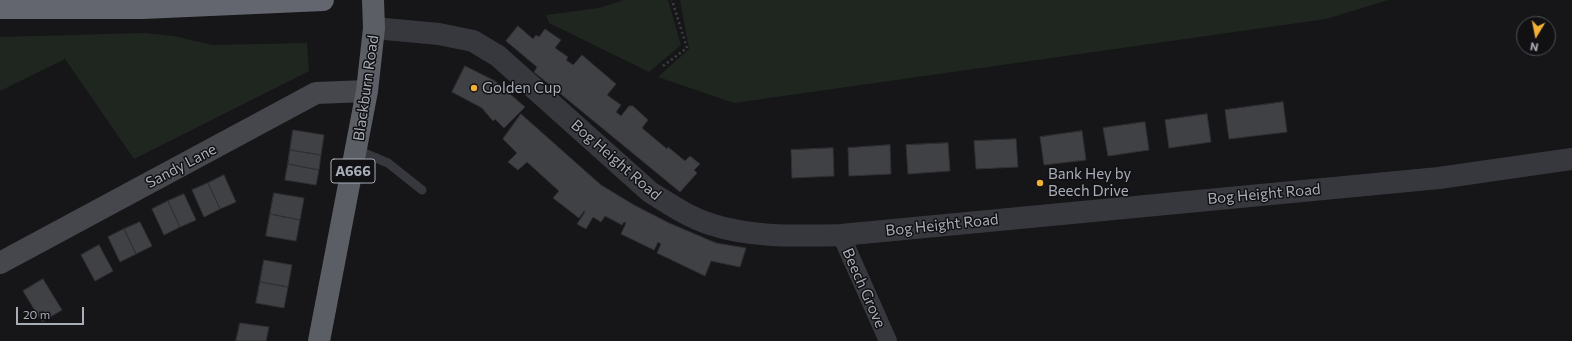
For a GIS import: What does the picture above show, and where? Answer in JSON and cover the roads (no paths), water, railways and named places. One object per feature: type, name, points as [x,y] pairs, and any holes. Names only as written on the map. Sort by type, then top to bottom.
[{"type":"highway","points":[[0,8],[143,8],[323,0]]},
{"type":"highway","name":"Blackburn Road","points":[[319,341],[368,92],[374,28],[373,0]]},
{"type":"main road","name":"Sandy Lane","points":[[0,263],[316,93],[368,92]]},
{"type":"street","name":"Bog Height Road","points":[[374,28],[438,34],[473,41],[498,56],[650,192],[678,209],[710,224],[744,231],[789,236],[841,235],[1439,178],[1572,159]]},
{"type":"street","name":"Beech Grove","points":[[841,235],[888,341]]},
{"type":"lane","points":[[357,150],[388,163],[422,190]]},
{"type":"place","name":"Golden Cup","points":[[474,88]]},
{"type":"place","name":"Bank Hey by Beech Drive","points":[[1040,183]]}]
